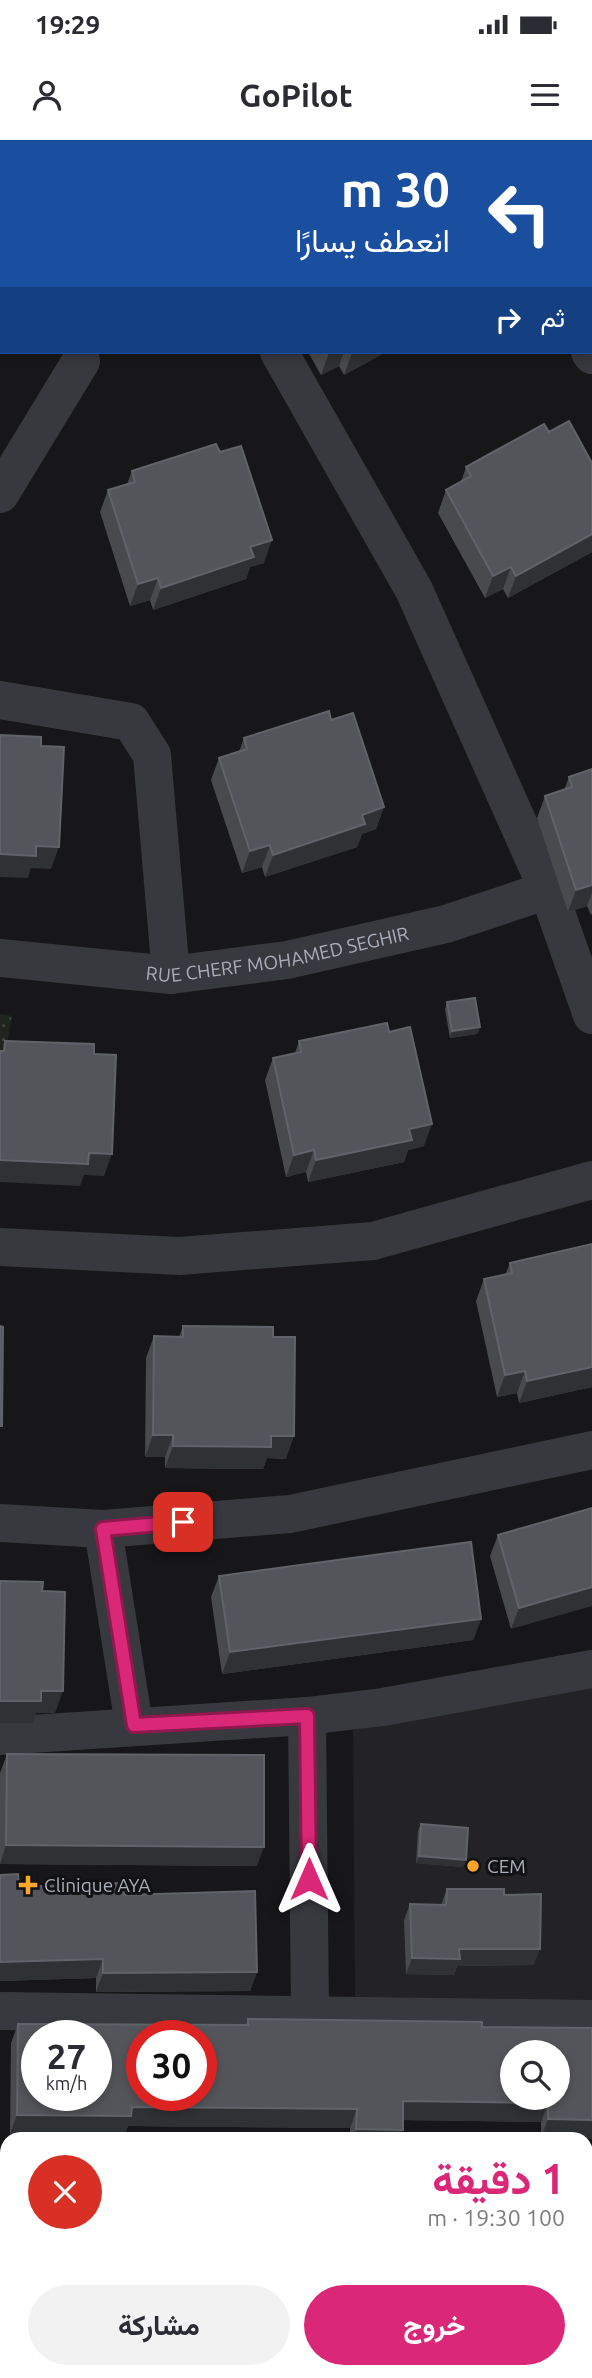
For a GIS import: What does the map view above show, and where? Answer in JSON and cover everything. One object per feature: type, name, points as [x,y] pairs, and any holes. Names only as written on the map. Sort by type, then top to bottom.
[{"type":"street","points":[[280,354],[414,590],[548,890],[592,1016]]},
{"type":"street","points":[[0,494],[81,361]]},
{"type":"street","points":[[0,700],[131,722],[142,735],[152,755],[171,975]]},
{"type":"street","name":"RUE CHERF MOHAMED SEGHIR","points":[[0,958],[171,975],[287,960],[433,927],[548,890]]},
{"type":"street","points":[[0,1247],[179,1255],[373,1241],[592,1180]]},
{"type":"street","points":[[0,1522],[103,1529],[290,1514],[592,1450]]},
{"type":"street","points":[[103,1529],[134,1725]]},
{"type":"street","points":[[0,1735],[307,1716],[383,1707],[592,1668]]},
{"type":"street","points":[[307,1716],[310,2014]]},
{"type":"street","points":[[0,2011],[592,2019]]},
{"type":"shaded area","points":[[0,1014],[12,1016],[4,1059],[0,1058]]},
{"type":"shaded area","name":"CEM","points":[[592,1687],[592,2003],[355,2003],[353,1730]]},
{"type":"building","points":[[569,421],[592,463],[592,534],[516,576],[511,567],[493,576],[446,490],[471,476],[466,467],[544,424],[549,432]]},
{"type":"building","points":[[216,444],[220,452],[241,446],[272,540],[250,547],[254,557],[161,588],[158,578],[138,584],[108,490],[135,482],[132,471]]},
{"type":"building","points":[[329,711],[331,720],[353,713],[384,807],[362,815],[365,824],[273,855],[270,845],[250,851],[219,758],[247,749],[244,738]]},
{"type":"building","points":[[0,735],[41,737],[41,746],[64,747],[59,847],[36,846],[36,856],[0,854]]},
{"type":"building","points":[[592,769],[592,885],[576,890],[545,796],[572,787],[569,777]]},
{"type":"building","points":[[475,998],[480,1027],[452,1031],[447,1002]]},
{"type":"building","points":[[387,1023],[389,1032],[410,1027],[432,1124],[409,1129],[412,1140],[316,1160],[314,1150],[294,1155],[273,1058],[301,1052],[299,1041]]},
{"type":"building","points":[[5,1041],[94,1044],[94,1054],[116,1055],[112,1154],[89,1153],[88,1164],[0,1160],[0,1051],[4,1051]]},
{"type":"building","points":[[592,1244],[592,1367],[527,1381],[525,1371],[505,1375],[484,1279],[512,1273],[510,1263]]},
{"type":"building","points":[[0,1326],[3,1327],[2,1426],[0,1426]]},
{"type":"building","points":[[183,1326],[273,1327],[273,1337],[295,1337],[294,1436],[271,1436],[271,1447],[173,1446],[173,1435],[153,1435],[154,1336],[183,1337]]},
{"type":"building","points":[[592,1508],[592,1587],[519,1608],[498,1535]]},
{"type":"building","points":[[471,1542],[481,1619],[230,1652],[219,1576]]},
{"type":"building","points":[[0,1581],[43,1582],[42,1591],[65,1592],[63,1691],[41,1691],[41,1701],[0,1701]]},
{"type":"building","points":[[7,1754],[264,1755],[264,1847],[6,1845]]},
{"type":"building","points":[[421,1824],[468,1828],[466,1860],[419,1856]]},
{"type":"building","points":[[18,1874],[19,1887],[123,1883],[124,1895],[255,1891],[257,1972],[103,1973],[103,1959],[0,1962],[0,1875]]},
{"type":"building","points":[[447,1889],[504,1889],[504,1895],[541,1894],[540,1949],[459,1949],[460,1959],[412,1958],[410,1904],[446,1905]]},
{"type":"building","points":[[248,2019],[482,2022],[482,2027],[592,2028],[592,2120],[548,2119],[548,2110],[570,2110],[570,2040],[500,2040],[500,2102],[403,2101],[403,2130],[356,2129],[357,2109],[217,2108],[217,2025],[248,2025]]},
{"type":"building","points":[[18,2024],[21,2024],[21,2111],[112,2111],[112,2024],[126,2024],[126,2111],[132,2111],[131,2116],[17,2115]]},
{"type":"place","name":"CEM","points":[[473,1866]]},
{"type":"place","name":"Clinique AYA","points":[[28,1885]]},
{"type":"route","points":[[183,1522],[103,1529],[134,1725],[307,1716],[309,1879]]}]
